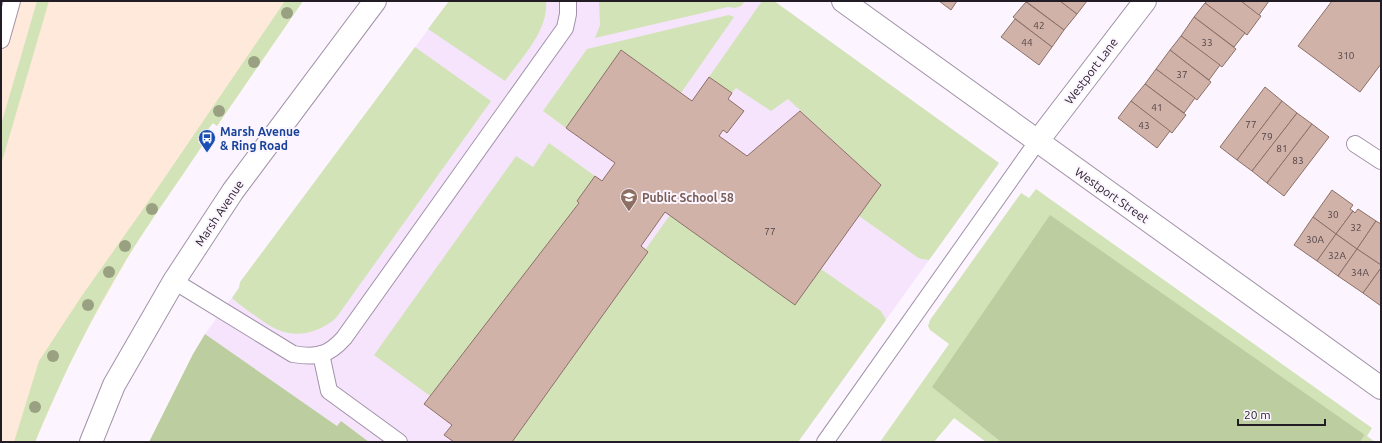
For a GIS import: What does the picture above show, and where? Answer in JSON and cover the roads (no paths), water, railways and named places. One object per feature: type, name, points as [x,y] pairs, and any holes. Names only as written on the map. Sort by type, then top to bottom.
[{"type":"street","name":"Marsh Avenue","points":[[91,442],[114,385],[174,281],[233,191],[375,1]]},
{"type":"street","name":"Westport Street","points":[[843,1],[1381,388]]},
{"type":"street","name":"Westport Lane","points":[[1037,142],[1145,1]]},
{"type":"lane","points":[[1,40],[12,1]]},
{"type":"lane","points":[[174,281],[293,354],[307,356],[321,354],[334,349],[344,338],[565,28],[568,14],[568,1]]},
{"type":"lane","points":[[825,442],[1037,142]]},
{"type":"lane","points":[[1356,144],[1381,161]]},
{"type":"lane","points":[[321,354],[329,391],[399,442]]},
{"type":"place","name":"Marsh Avenue & Ring Road","points":[[207,153]]},
{"type":"place","name":"Public School 58","points":[[629,212]]}]
